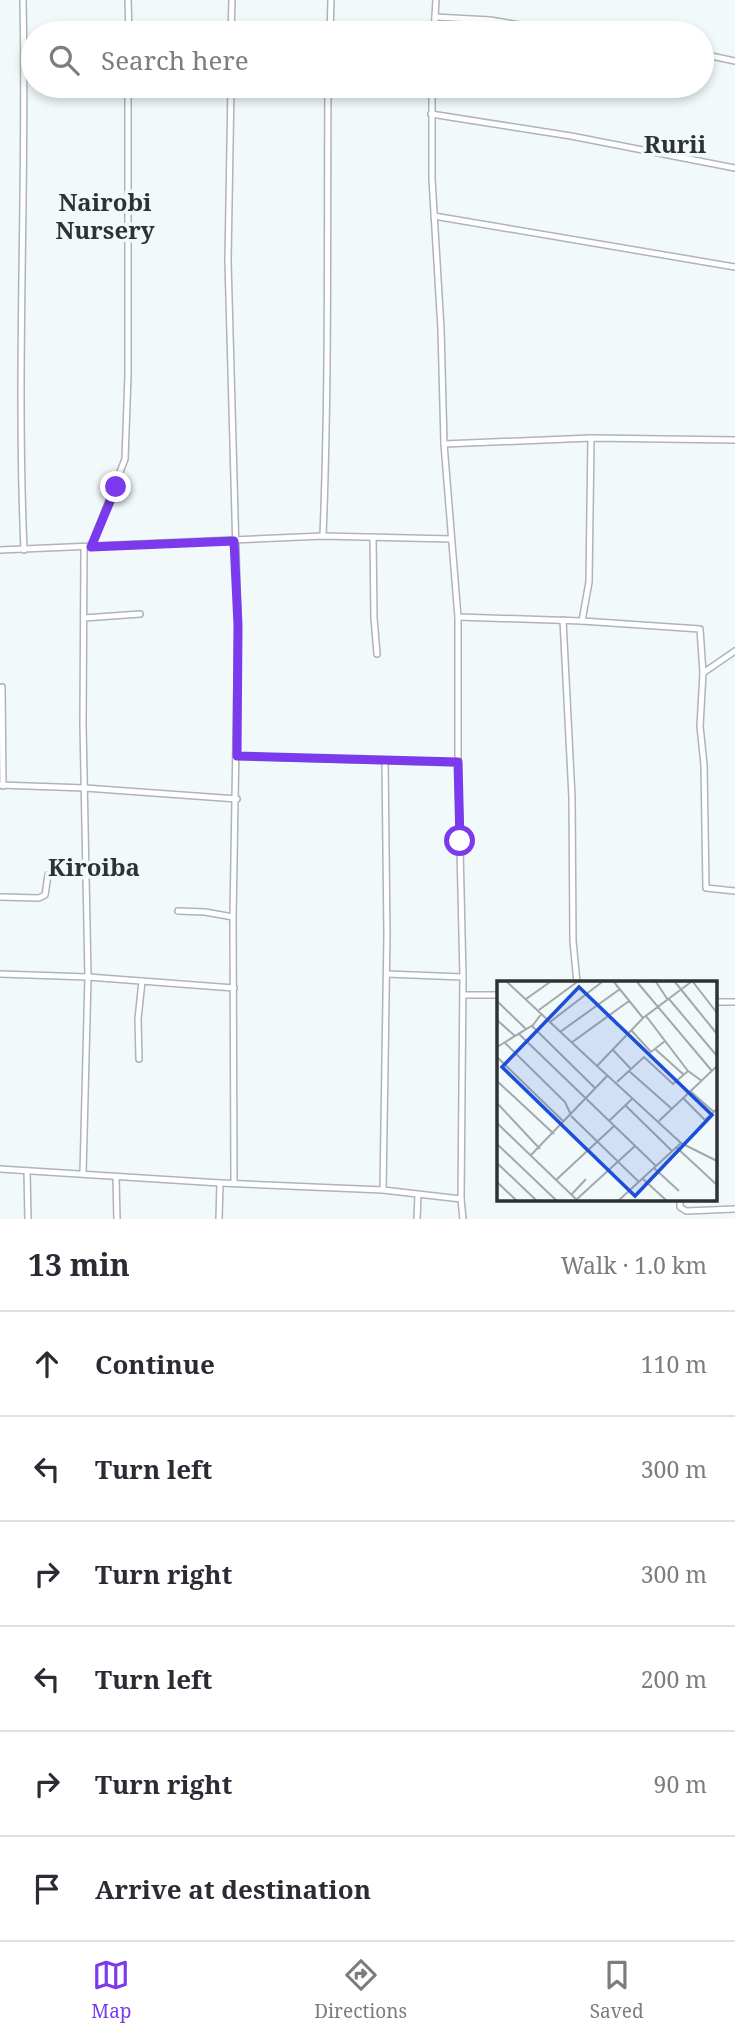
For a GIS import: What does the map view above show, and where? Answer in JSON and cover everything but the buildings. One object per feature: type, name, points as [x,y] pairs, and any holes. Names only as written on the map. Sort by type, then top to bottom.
[{"type":"street","points":[[23,0],[23,21]]},
{"type":"street","points":[[128,0],[128,21]]},
{"type":"street","points":[[231,21],[232,0]]},
{"type":"street","points":[[330,21],[331,0]]},
{"type":"street","points":[[435,21],[436,0]]},
{"type":"street","points":[[435,18],[496,21]]},
{"type":"street","points":[[714,57],[735,61]]},
{"type":"street","points":[[23,98],[20,452],[24,550]]},
{"type":"street","points":[[91,547],[125,458],[128,98]]},
{"type":"street","points":[[231,98],[228,247],[238,625],[233,917],[234,1182]]},
{"type":"street","points":[[323,536],[327,425],[328,98]]},
{"type":"street","points":[[432,98],[433,216],[441,330],[444,444],[457,617],[463,977],[463,1219]]},
{"type":"street","points":[[431,114],[571,136],[735,168]]},
{"type":"street","points":[[433,216],[735,267]]},
{"type":"street","points":[[444,444],[590,438],[735,440]]},
{"type":"street","points":[[582,621],[589,582],[590,438]]},
{"type":"street","points":[[0,550],[323,536],[451,539]]},
{"type":"street","points":[[373,537],[377,654]]},
{"type":"street","points":[[83,1174],[88,977],[82,664],[84,548]]},
{"type":"street","points":[[84,618],[140,614]]},
{"type":"street","points":[[457,617],[563,620],[700,629],[703,673],[700,726],[704,765],[706,888],[735,891]]},
{"type":"street","points":[[563,620],[572,797],[573,941],[577,981]]},
{"type":"street","points":[[703,673],[735,651]]},
{"type":"street","points":[[2,687],[1,785],[237,799]]},
{"type":"street","points":[[237,756],[458,762]]},
{"type":"street","points":[[383,1190],[387,974],[385,760]]},
{"type":"street","points":[[0,897],[39,898],[45,895],[48,875],[86,873]]},
{"type":"street","points":[[178,911],[233,917]]},
{"type":"street","points":[[0,974],[88,977],[234,988]]},
{"type":"street","points":[[387,974],[463,977]]},
{"type":"street","points":[[139,1059],[138,1019],[142,981]]},
{"type":"street","points":[[463,995],[497,995]]},
{"type":"street","points":[[0,1169],[383,1190],[461,1199]]},
{"type":"street","points":[[27,1171],[28,1219]]},
{"type":"street","points":[[116,1177],[117,1219]]},
{"type":"street","points":[[219,1219],[220,1183]]},
{"type":"street","points":[[417,1219],[418,1195]]},
{"type":"street","points":[[680,1202],[680,1207],[684,1210],[735,1209]]},
{"type":"street","points":[[712,1219],[715,1209]]},
{"type":"district","name":"Rurii","points":[[675,145]]},
{"type":"district","name":"Nairobi Nursery","points":[[105,217]]},
{"type":"district","name":"Kiroiba","points":[[94,868]]},
{"type":"route","points":[[116,487],[91,547],[234,541],[238,625],[237,756],[458,762],[460,841]]}]
